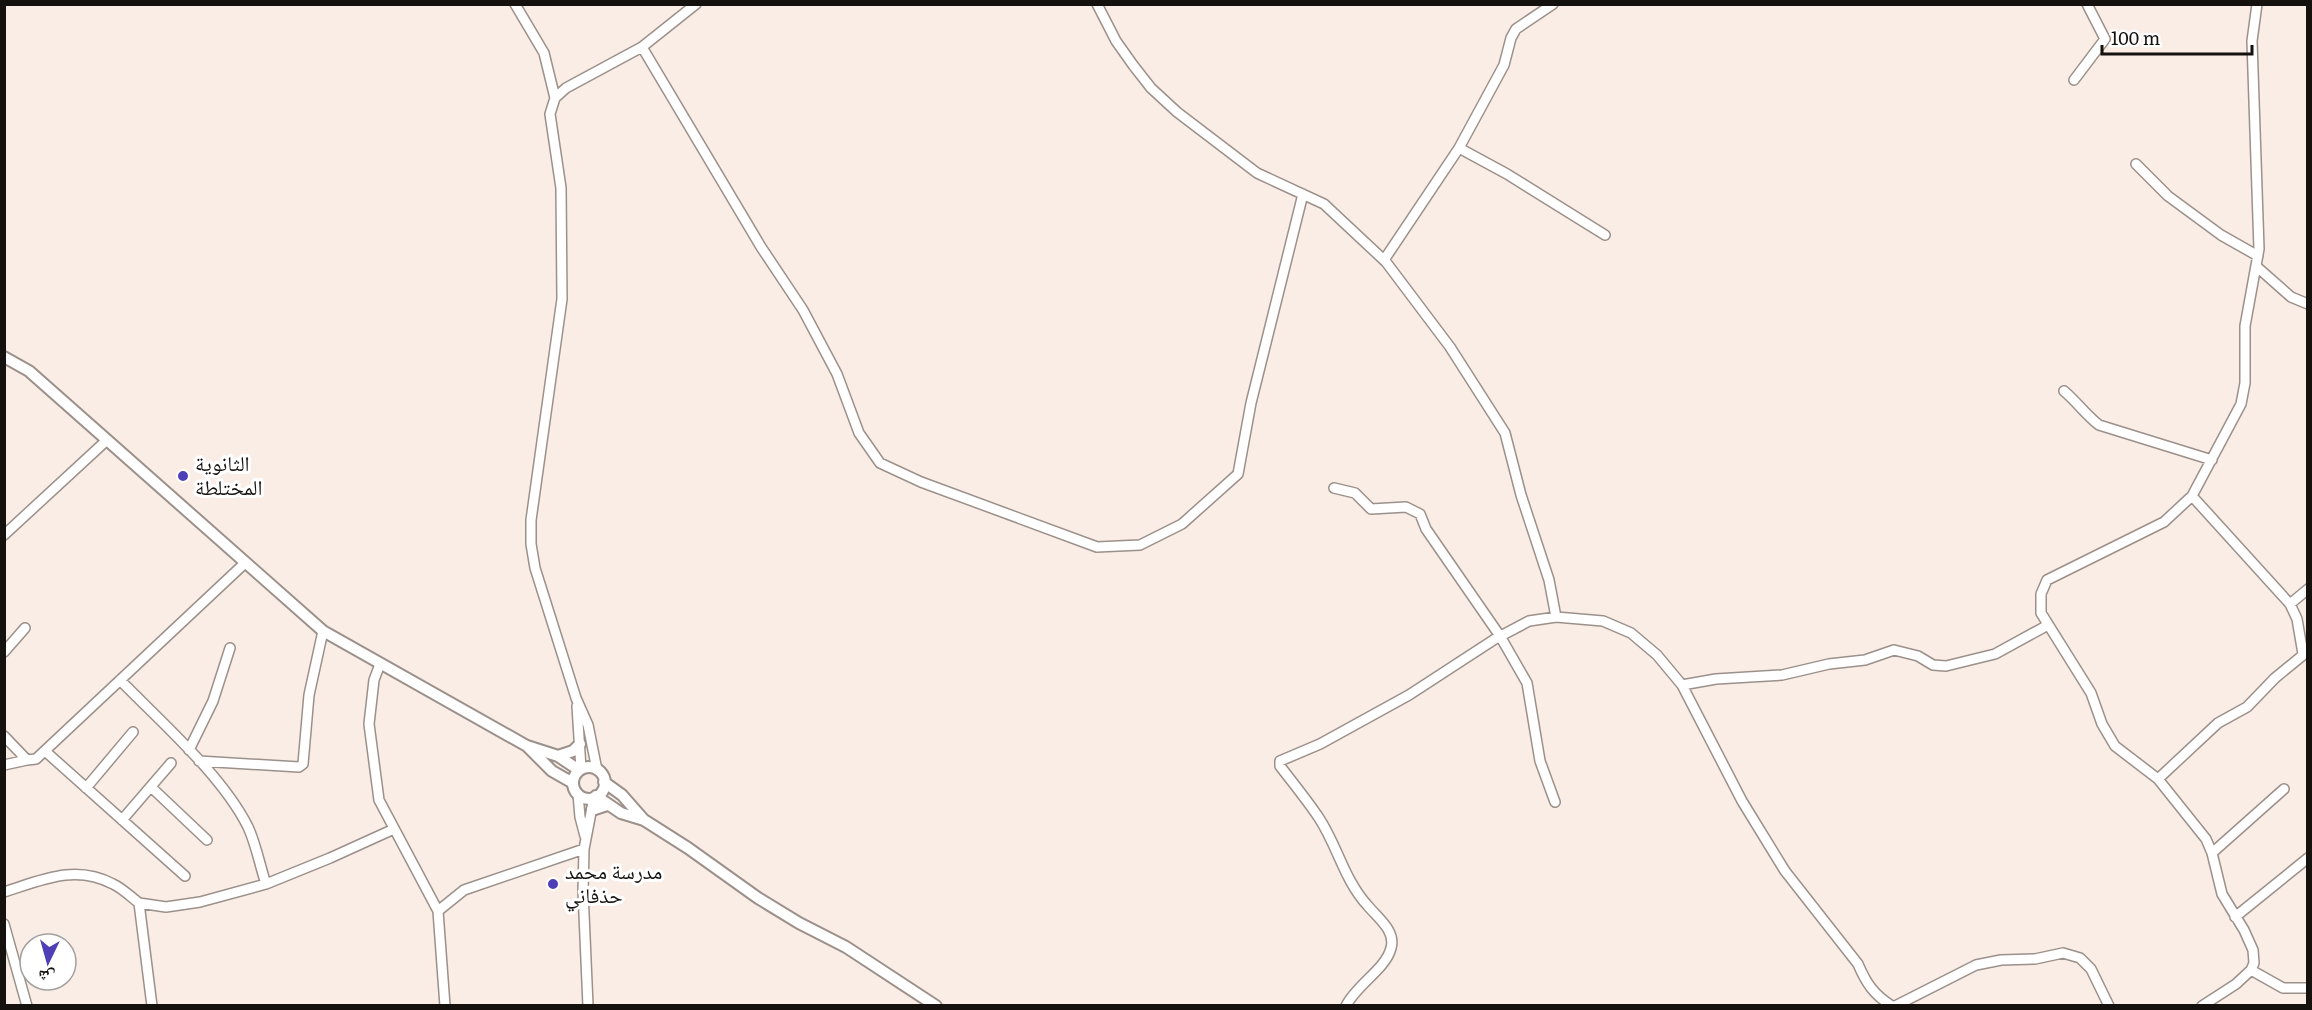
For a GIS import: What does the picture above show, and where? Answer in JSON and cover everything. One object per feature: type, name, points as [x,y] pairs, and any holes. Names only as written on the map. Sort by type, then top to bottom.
[{"type":"street","points":[[515,4],[544,52],[555,98]]},
{"type":"street","points":[[696,4],[642,47],[566,88],[555,98],[550,114],[561,188],[562,299],[531,520],[531,544],[535,568],[576,698],[593,740],[597,770],[604,782],[630,803],[644,820],[758,898],[799,923],[846,947],[936,1005]]},
{"type":"street","points":[[1097,4],[1116,41],[1151,88],[1177,112],[1257,172],[1324,204],[1384,260],[1450,347],[1505,433],[1521,495],[1549,580],[1556,617]]},
{"type":"street","points":[[1384,260],[1459,148],[1504,65],[1511,38],[1516,29],[1553,4]]},
{"type":"street","points":[[2074,80],[2105,39],[2087,4]]},
{"type":"street","points":[[2202,1005],[2236,984],[2251,970],[2253,950],[2222,894],[2212,853],[2206,839],[2158,779],[2115,746],[2102,724],[2091,693],[2041,613],[2041,594],[2047,580],[2164,522],[2192,496],[2241,404],[2246,326],[2257,261],[2259,223],[2252,41],[2257,4]]},
{"type":"street","points":[[642,47],[761,248],[803,310],[837,374],[859,433],[880,463],[921,482],[1097,547],[1140,545],[1182,524],[1238,474],[1251,403],[1303,194]]},
{"type":"street","points":[[1459,148],[1605,235]]},
{"type":"street","points":[[2136,164],[2168,196],[2257,261],[2291,297],[2307,304]]},
{"type":"street","points":[[4,357],[29,371],[323,631],[527,746],[558,756],[580,770]]},
{"type":"street","points":[[2064,391],[2075,400],[2089,418],[2099,425],[2212,459]]},
{"type":"street","points":[[4,535],[107,440]]},
{"type":"street","points":[[1334,488],[1355,493],[1371,509],[1406,507],[1420,514],[1426,529],[1500,636],[1527,683],[1540,761],[1556,802]]},
{"type":"street","points":[[2192,496],[2290,604],[2297,619],[2307,665]]},
{"type":"street","points":[[4,765],[36,759],[245,562]]},
{"type":"street","points":[[2290,604],[2307,589]]},
{"type":"street","points":[[1346,1005],[1350,996],[1388,957],[1392,945],[1391,932],[1360,898],[1350,883],[1320,819],[1280,766],[1280,761],[1320,744],[1409,695],[1500,636],[1528,621],[1556,617],[1604,621],[1631,633],[1657,655],[1682,685],[1742,801],[1785,871],[1858,964],[1876,996],[1894,1005],[1976,965],[2001,960],[2035,959],[2063,953],[2080,958],[2091,969],[2109,1005]]},
{"type":"street","points":[[1682,685],[1716,679],[1782,675],[1829,664],[1865,660],[1894,650],[1918,656],[1933,665],[1946,666],[1995,654],[2048,625]]},
{"type":"street","points":[[4,652],[25,628]]},
{"type":"street","points":[[199,761],[299,767],[303,764],[309,695],[323,631]]},
{"type":"street","points":[[189,750],[213,701],[230,648]]},
{"type":"street","points":[[2158,779],[2218,723],[2247,706],[2303,654]]},
{"type":"street","points":[[380,664],[374,680],[369,724],[380,800],[438,911],[445,1005]]},
{"type":"street","points":[[120,680],[189,750],[236,805],[249,829],[266,884]]},
{"type":"street","points":[[576,698],[580,770],[575,788],[585,844]]},
{"type":"street","points":[[86,788],[133,732]]},
{"type":"street","points":[[4,736],[27,760]]},
{"type":"street","points":[[558,756],[568,753],[580,744]]},
{"type":"street","points":[[527,746],[584,798],[595,797],[602,791],[604,782]]},
{"type":"street","points":[[45,751],[185,876]]},
{"type":"street","points":[[122,820],[171,764]]},
{"type":"street","points":[[580,770],[588,767],[597,770]]},
{"type":"street","points":[[151,787],[207,840]]},
{"type":"street","points":[[2212,853],[2284,789]]},
{"type":"street","points":[[595,797],[621,813],[644,820]]},
{"type":"street","points":[[588,1005],[583,891],[585,844],[595,797]]},
{"type":"street","points":[[592,810],[607,805]]},
{"type":"street","points":[[4,892],[57,876],[82,873],[113,884],[139,903],[166,907],[200,902],[266,884],[394,829]]},
{"type":"street","points":[[438,911],[464,890],[585,844]]},
{"type":"street","points":[[2235,917],[2307,858]]},
{"type":"street","points":[[139,903],[152,1005]]},
{"type":"street","points":[[4,924],[27,1005]]},
{"type":"street","points":[[2251,970],[2283,988],[2307,988]]},
{"type":"place","name":"الثانوية المختلطة","points":[[183,476]]},
{"type":"place","name":"مدرسة محمد حذفاني","points":[[553,884]]}]
